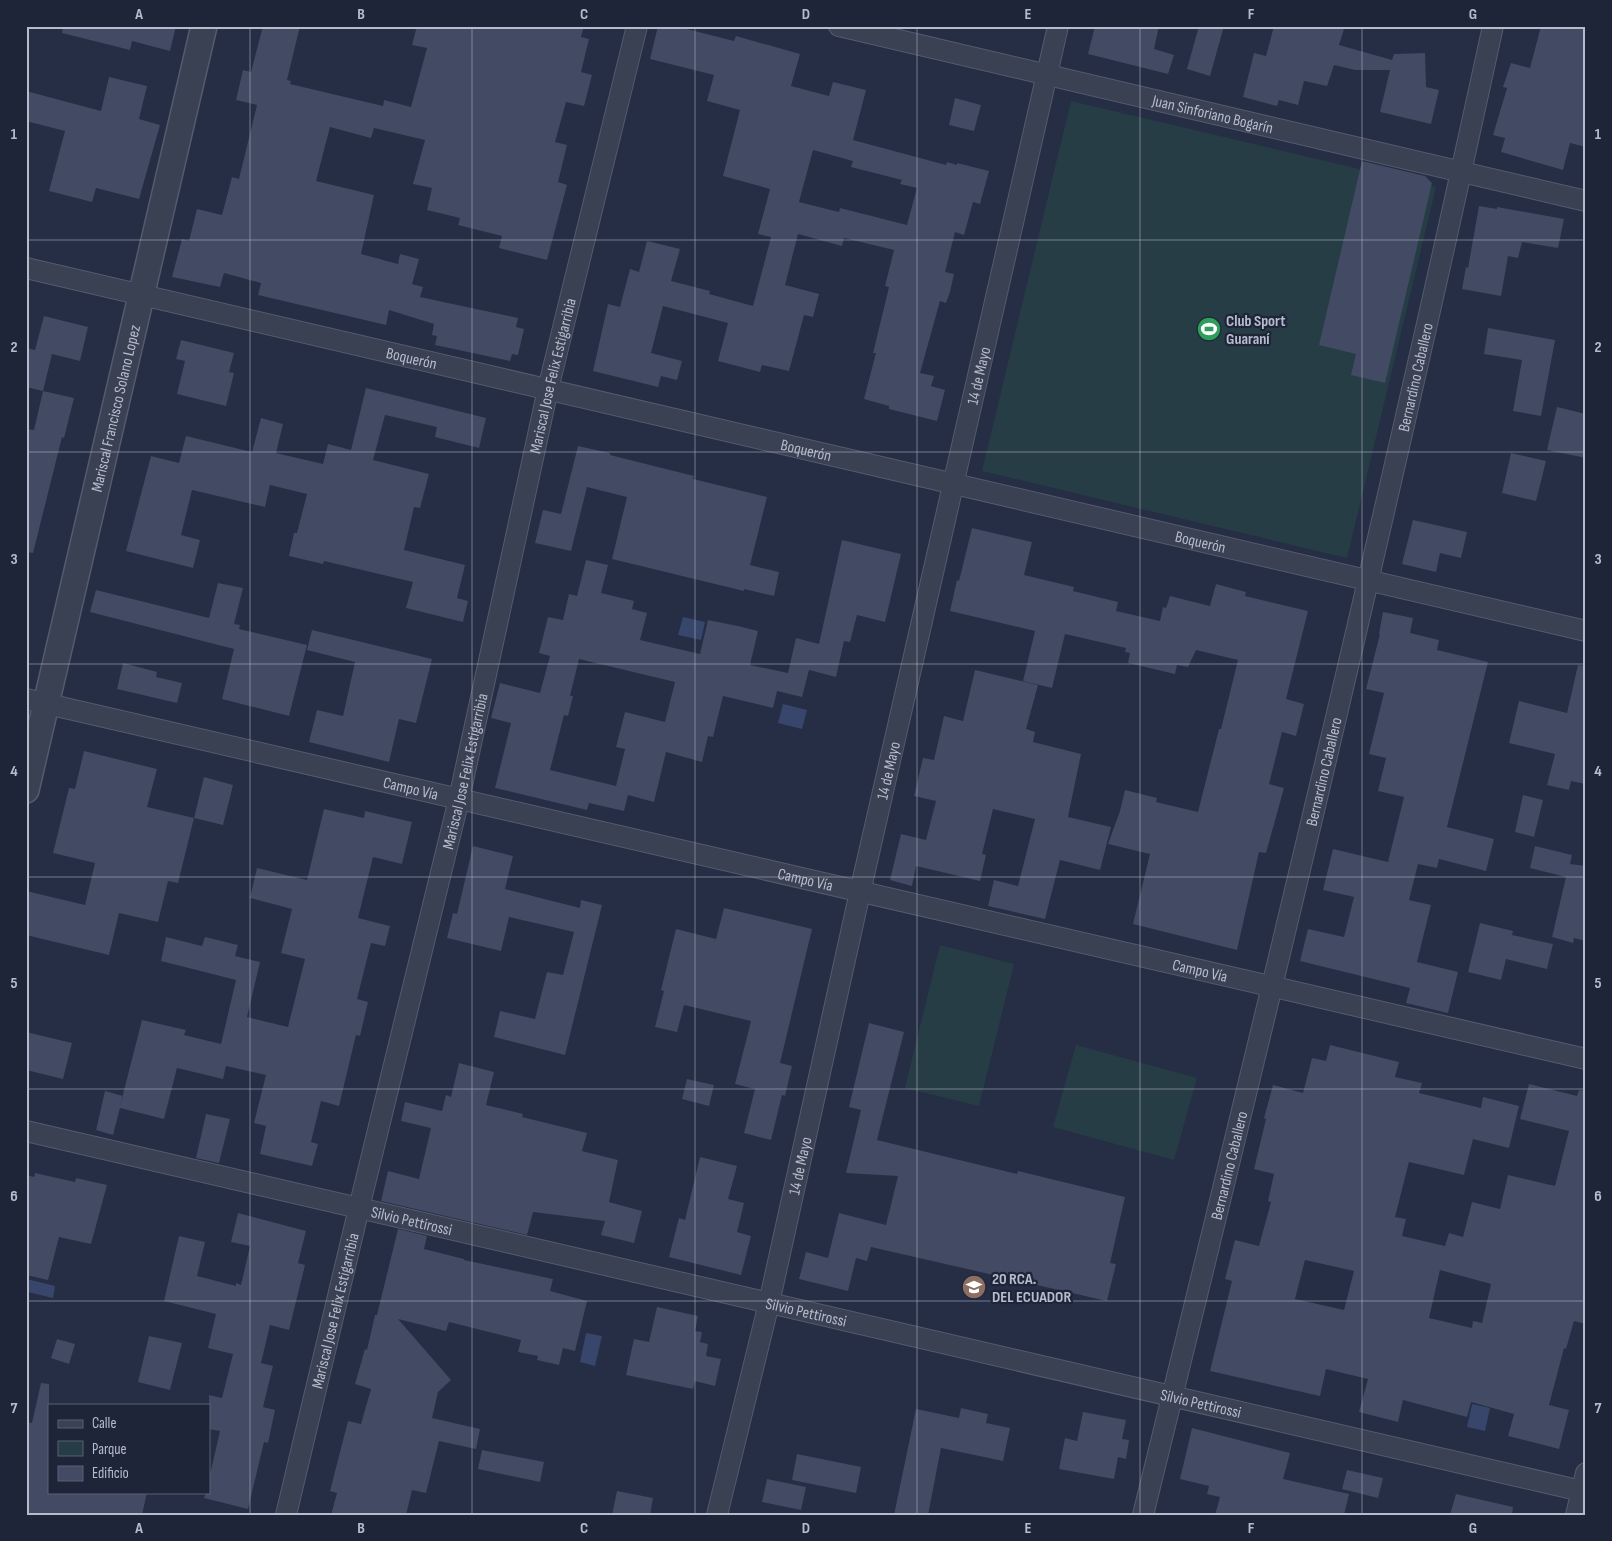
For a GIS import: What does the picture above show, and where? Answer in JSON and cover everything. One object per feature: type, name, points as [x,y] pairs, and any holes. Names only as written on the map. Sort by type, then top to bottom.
[{"type":"street","name":"Mariscal Francisco Solano Lopez","points":[[26,790],[36,701],[142,294],[204,26]]},
{"type":"street","name":"Mariscal Jose Felix Estigarribia","points":[[286,1515],[459,799],[548,389],[636,26]]},
{"type":"street","name":"Juan Sinforiano Bogarín","points":[[839,26],[1586,201]]},
{"type":"street","name":"14 de Mayo","points":[[718,1515],[769,1303],[860,892],[1058,26]]},
{"type":"street","name":"Bernardino Caballero","points":[[1143,1515],[1272,987],[1368,580],[1494,26]]},
{"type":"street","name":"Boquerón","points":[[26,268],[1586,631]]},
{"type":"street","name":"Campo Vía","points":[[36,701],[1586,1059]]},
{"type":"street","name":"Silvio Pettirossi","points":[[26,1131],[1172,1396],[1584,1485]]},
{"type":"street","points":[[1576,1515],[1584,1485]]},
{"type":"green space","name":"Club Sport Guaraní","points":[[1071,101],[1436,187],[1347,558],[982,471]]},
{"type":"green space","points":[[940,945],[1014,964],[979,1106],[905,1088]]},
{"type":"green space","points":[[1076,1045],[1197,1078],[1174,1160],[1053,1127]]},
{"type":"water","points":[[683,617],[705,622],[701,640],[678,635]]},
{"type":"water","points":[[783,704],[807,710],[802,729],[778,723]]},
{"type":"water","points":[[27,1279],[55,1286],[53,1298],[28,1292],[26,1297]]},
{"type":"water","points":[[586,1333],[602,1336],[595,1366],[580,1362]]},
{"type":"water","points":[[1472,1404],[1490,1408],[1485,1431],[1467,1427]]},
{"type":"building","points":[[63,26],[176,26],[170,51],[132,41],[130,50],[62,33]]},
{"type":"building","points":[[263,26],[300,26],[287,80],[291,81],[290,84],[383,106],[384,100],[411,107],[427,48],[412,45],[417,26],[584,26],[581,37],[589,39],[581,72],[592,75],[584,106],[566,102],[555,142],[567,145],[558,182],[567,185],[547,260],[499,248],[502,236],[458,225],[460,218],[427,210],[432,188],[413,184],[425,140],[374,128],[371,138],[330,127],[316,181],[374,195],[361,254],[398,264],[400,254],[419,259],[412,284],[423,287],[420,297],[518,318],[516,327],[524,329],[518,355],[512,354],[510,361],[435,345],[437,336],[432,335],[434,324],[389,310],[386,325],[258,295],[261,283],[224,273],[220,287],[172,277],[182,239],[189,241],[197,209],[222,215],[232,177],[239,179],[257,105],[236,100],[243,70],[251,72]]},
{"type":"building","points":[[658,26],[675,26],[734,41],[736,36],[800,54],[791,86],[829,96],[833,82],[866,90],[853,140],[946,165],[947,162],[957,165],[957,163],[989,171],[980,204],[973,202],[964,235],[955,232],[945,272],[954,274],[950,292],[946,303],[940,301],[920,373],[934,376],[931,386],[945,390],[937,421],[889,409],[889,406],[864,399],[876,353],[873,353],[889,287],[885,286],[894,250],[844,238],[842,246],[798,234],[785,285],[819,294],[813,317],[804,315],[789,371],[762,365],[760,372],[718,361],[728,323],[663,306],[651,353],[682,361],[677,380],[661,376],[658,387],[593,371],[608,304],[620,307],[630,269],[639,272],[647,241],[680,249],[671,281],[710,291],[709,294],[753,306],[771,237],[758,234],[770,189],[723,176],[740,110],[707,101],[714,75],[650,59]],"holes":[[[813,150],[853,161],[851,167],[902,180],[900,184],[917,188],[907,225],[840,208],[839,212],[799,202]]]},
{"type":"building","points":[[1095,26],[1159,26],[1154,49],[1174,55],[1168,74],[1088,54]]},
{"type":"building","points":[[1199,26],[1224,26],[1210,76],[1187,69]]},
{"type":"building","points":[[1274,26],[1345,26],[1339,45],[1392,60],[1394,54],[1425,53],[1426,87],[1439,90],[1431,124],[1380,112],[1390,70],[1355,70],[1334,65],[1327,86],[1304,81],[1298,105],[1279,100],[1277,106],[1243,97],[1254,53],[1266,56]]},
{"type":"building","points":[[1541,26],[1586,26],[1586,147],[1570,143],[1563,170],[1501,152],[1505,138],[1493,135],[1507,88],[1503,87],[1511,63],[1530,68]]},
{"type":"building","points":[[109,77],[147,86],[139,119],[160,125],[139,199],[96,188],[92,202],[49,191],[65,131],[26,121],[26,91],[101,111]]},
{"type":"building","points":[[955,98],[981,105],[974,131],[949,125]]},
{"type":"building","points":[[1362,161],[1425,176],[1432,183],[1385,383],[1351,375],[1356,354],[1319,345]]},
{"type":"building","points":[[1479,206],[1497,209],[1497,207],[1564,219],[1558,248],[1522,242],[1518,258],[1508,256],[1501,296],[1462,289],[1466,267],[1468,268]]},
{"type":"building","points":[[44,316],[88,327],[80,361],[52,354],[43,391],[26,387],[26,348],[35,350]]},
{"type":"building","points":[[1488,328],[1555,340],[1541,416],[1513,411],[1522,360],[1484,354]]},
{"type":"building","points":[[181,340],[234,353],[229,372],[234,373],[226,406],[177,394],[185,361],[176,359]]},
{"type":"building","points":[[366,388],[486,418],[479,448],[435,437],[437,427],[385,415],[373,460],[429,474],[420,508],[414,507],[404,550],[465,565],[457,598],[468,601],[463,622],[406,608],[413,582],[324,561],[323,564],[289,556],[294,533],[297,533],[307,494],[270,485],[265,507],[192,490],[181,535],[200,540],[193,568],[126,551],[151,456],[179,463],[186,436],[252,452],[261,418],[283,424],[276,453],[323,464],[328,444],[351,450]]},
{"type":"building","points":[[43,391],[74,398],[64,438],[62,437],[33,553],[26,552],[26,429],[34,430]]},
{"type":"building","points":[[1557,407],[1586,414],[1586,458],[1547,450]]},
{"type":"building","points":[[578,446],[694,476],[693,479],[767,497],[750,565],[779,572],[774,596],[744,589],[744,591],[612,559],[627,497],[587,487],[571,551],[535,543],[543,510],[561,514]]},
{"type":"building","points":[[1511,453],[1546,461],[1536,501],[1502,493]]},
{"type":"building","points":[[1413,520],[1467,532],[1461,558],[1440,553],[1436,572],[1402,564]]},
{"type":"building","points":[[972,528],[1032,542],[1024,575],[1074,587],[1073,591],[1118,602],[1116,611],[1160,621],[1163,607],[1166,608],[1170,596],[1210,606],[1216,584],[1246,592],[1245,596],[1308,611],[1286,699],[1304,704],[1296,736],[1282,732],[1269,784],[1284,788],[1266,853],[1259,852],[1237,950],[1133,924],[1150,854],[1108,844],[1120,811],[1125,790],[1157,798],[1156,802],[1198,812],[1238,660],[1196,650],[1188,667],[1177,665],[1175,674],[1128,663],[1130,653],[1125,652],[1126,648],[1065,634],[1052,688],[1023,681],[1035,631],[950,611]]},
{"type":"building","points":[[842,540],[901,554],[885,622],[857,615],[850,642],[844,641],[836,677],[809,670],[802,697],[777,691],[773,708],[723,696],[713,737],[708,736],[702,762],[666,752],[654,802],[628,795],[624,811],[589,803],[587,810],[495,788],[511,723],[491,718],[500,683],[540,693],[550,656],[539,653],[548,617],[563,620],[569,594],[577,596],[586,560],[608,565],[601,593],[634,601],[632,609],[647,613],[640,640],[700,654],[708,620],[738,626],[758,631],[750,665],[788,673],[796,638],[819,644]],"holes":[[[579,659],[675,682],[665,722],[625,712],[616,747],[625,749],[616,786],[550,770],[564,715],[568,716],[573,696],[570,696]]]},
{"type":"building","points":[[218,583],[243,588],[234,624],[240,625],[239,629],[307,645],[289,716],[222,699],[234,649],[90,612],[96,590],[209,618]]},
{"type":"building","points":[[1383,612],[1413,618],[1410,633],[1439,640],[1437,650],[1488,662],[1447,827],[1494,839],[1486,871],[1439,859],[1437,868],[1418,864],[1409,900],[1431,905],[1417,962],[1458,972],[1448,1013],[1406,1003],[1410,988],[1300,961],[1308,929],[1344,937],[1354,897],[1323,890],[1333,849],[1388,862],[1404,797],[1378,791],[1386,758],[1369,754],[1384,693],[1366,689],[1380,634]]},
{"type":"building","points":[[312,630],[432,659],[416,723],[399,719],[389,762],[309,742],[317,710],[343,716],[355,662],[307,650]]},
{"type":"building","points":[[123,663],[157,672],[156,677],[182,683],[177,703],[117,689]]},
{"type":"building","points":[[1578,665],[1586,666],[1586,784],[1571,781],[1569,790],[1547,785],[1555,754],[1509,743],[1519,701],[1567,713]]},
{"type":"building","points":[[975,670],[1038,685],[1026,729],[1035,732],[1033,742],[1081,754],[1068,817],[1111,827],[1100,870],[1060,860],[1045,919],[988,906],[994,880],[1018,886],[1035,819],[993,809],[982,854],[986,855],[980,881],[916,866],[912,886],[890,880],[901,834],[926,840],[936,801],[914,796],[923,758],[934,760],[944,716],[963,721]]},
{"type":"building","points":[[84,751],[157,769],[147,807],[194,818],[178,883],[168,881],[158,922],[119,913],[109,955],[26,935],[26,891],[85,905],[95,863],[53,853],[69,788],[75,789]]},
{"type":"building","points":[[204,777],[233,785],[223,825],[194,818]]},
{"type":"building","points":[[1523,795],[1543,800],[1534,837],[1515,832]]},
{"type":"building","points":[[324,809],[364,818],[365,811],[412,822],[402,864],[373,857],[358,918],[390,926],[385,946],[371,943],[357,999],[368,1002],[360,1036],[356,1035],[339,1106],[321,1101],[311,1142],[318,1144],[312,1166],[260,1154],[266,1126],[254,1123],[266,1075],[226,1066],[223,1079],[177,1068],[164,1119],[120,1108],[113,1135],[96,1130],[105,1091],[123,1096],[142,1020],[186,1030],[184,1035],[221,1044],[236,980],[161,961],[166,937],[202,946],[205,937],[238,945],[235,956],[260,962],[247,1017],[288,1027],[305,959],[281,953],[292,909],[250,898],[257,868],[307,880]]},
{"type":"building","points":[[473,846],[513,856],[505,889],[580,908],[581,900],[602,905],[565,1055],[494,1037],[500,1011],[535,1019],[547,972],[563,975],[574,932],[509,917],[501,951],[447,938],[453,913],[457,914]]},
{"type":"building","points":[[1535,846],[1572,855],[1570,864],[1586,866],[1586,941],[1574,938],[1573,943],[1552,937],[1566,877],[1530,868]]},
{"type":"building","points":[[724,908],[812,929],[780,1063],[792,1066],[785,1096],[782,1095],[771,1140],[744,1133],[755,1089],[735,1084],[751,1021],[684,1005],[677,1032],[655,1027],[664,991],[661,990],[676,929],[716,939]]},
{"type":"building","points":[[1480,923],[1513,931],[1512,935],[1553,944],[1547,969],[1506,959],[1501,980],[1468,972]]},
{"type":"building","points":[[869,1023],[904,1032],[877,1140],[1017,1174],[1018,1171],[1125,1197],[1110,1263],[1116,1264],[1107,1301],[871,1247],[867,1261],[856,1258],[848,1291],[799,1279],[806,1252],[828,1258],[839,1213],[886,1225],[898,1176],[846,1173],[861,1110],[849,1107]]},
{"type":"building","points":[[26,1032],[72,1043],[63,1079],[26,1070]]},
{"type":"building","points":[[1330,1045],[1399,1062],[1395,1077],[1422,1083],[1419,1093],[1481,1108],[1483,1097],[1519,1106],[1509,1148],[1473,1139],[1464,1175],[1409,1162],[1395,1217],[1406,1219],[1402,1236],[1445,1246],[1449,1233],[1463,1237],[1472,1202],[1500,1209],[1508,1175],[1555,1186],[1569,1131],[1520,1119],[1529,1084],[1577,1096],[1579,1090],[1586,1091],[1586,1324],[1574,1321],[1566,1349],[1564,1348],[1549,1405],[1569,1410],[1559,1449],[1508,1436],[1514,1414],[1471,1402],[1467,1417],[1403,1400],[1398,1422],[1359,1412],[1368,1379],[1326,1369],[1320,1396],[1210,1371],[1232,1281],[1225,1279],[1235,1240],[1259,1246],[1271,1202],[1268,1201],[1274,1174],[1254,1169],[1273,1085],[1303,1093],[1312,1058],[1326,1061]],"holes":[[[1305,1260],[1354,1271],[1344,1310],[1295,1299]],[[1440,1270],[1491,1284],[1482,1323],[1473,1321],[1472,1328],[1429,1318]]]},
{"type":"building","points":[[459,1063],[494,1072],[486,1105],[523,1114],[522,1117],[587,1133],[582,1151],[618,1160],[609,1202],[642,1211],[634,1243],[601,1235],[605,1221],[533,1212],[527,1235],[381,1201],[388,1171],[419,1179],[431,1128],[401,1121],[405,1102],[442,1111],[446,1095],[451,1097]]},
{"type":"building","points":[[687,1079],[714,1085],[709,1106],[682,1099]]},
{"type":"building","points":[[206,1114],[230,1119],[219,1163],[196,1158]]},
{"type":"building","points":[[700,1157],[737,1166],[728,1199],[744,1203],[737,1232],[751,1236],[741,1275],[669,1257],[679,1218],[685,1220]]},
{"type":"building","points":[[35,1173],[75,1182],[76,1178],[107,1185],[91,1244],[59,1237],[48,1280],[26,1275],[26,1175],[34,1177]]},
{"type":"building","points":[[238,1213],[306,1231],[298,1263],[305,1265],[289,1330],[270,1325],[261,1363],[273,1366],[263,1407],[275,1410],[268,1443],[264,1442],[248,1509],[204,1498],[205,1494],[210,1494],[210,1475],[220,1431],[210,1429],[209,1395],[222,1398],[233,1354],[208,1348],[216,1314],[164,1301],[179,1236],[205,1242],[197,1276],[236,1286],[236,1283],[241,1285],[250,1246],[231,1242]]},
{"type":"building","points":[[398,1229],[427,1236],[424,1249],[464,1260],[553,1279],[550,1291],[587,1301],[575,1351],[563,1348],[559,1365],[537,1360],[538,1356],[518,1352],[521,1340],[449,1322],[446,1331],[398,1319],[451,1380],[438,1392],[432,1418],[480,1429],[476,1449],[439,1441],[426,1493],[412,1490],[406,1515],[331,1515],[337,1493],[330,1491],[348,1421],[361,1424],[371,1389],[355,1384],[365,1349],[367,1350],[375,1315],[377,1315]]},
{"type":"building","points":[[657,1307],[698,1316],[695,1331],[702,1332],[700,1342],[708,1344],[706,1356],[721,1359],[715,1386],[695,1381],[693,1389],[626,1375],[634,1339],[649,1342]]},
{"type":"building","points":[[149,1336],[182,1343],[170,1390],[138,1382]]},
{"type":"building","points":[[57,1339],[75,1344],[69,1364],[51,1358]]},
{"type":"building","points":[[41,1383],[49,1384],[48,1494],[147,1494],[142,1515],[26,1515],[26,1422],[32,1423]]},
{"type":"building","points":[[961,1408],[988,1414],[986,1423],[1010,1428],[1003,1461],[941,1448],[928,1515],[894,1515],[916,1409],[959,1418]]},
{"type":"building","points":[[1083,1412],[1126,1420],[1122,1439],[1129,1440],[1126,1459],[1118,1457],[1114,1479],[1059,1469],[1065,1438],[1077,1441]]},
{"type":"building","points":[[1192,1428],[1290,1453],[1283,1479],[1349,1494],[1344,1515],[1215,1515],[1220,1497],[1207,1494],[1209,1486],[1180,1479]]},
{"type":"building","points":[[482,1450],[544,1462],[540,1482],[478,1469]]},
{"type":"building","points":[[797,1454],[861,1467],[856,1493],[792,1480]]},
{"type":"building","points":[[1347,1470],[1383,1478],[1378,1498],[1342,1489]]},
{"type":"building","points":[[767,1479],[806,1487],[801,1510],[762,1502]]},
{"type":"building","points":[[617,1491],[653,1498],[650,1515],[612,1515]]},
{"type":"building","points":[[1456,1494],[1513,1507],[1512,1515],[1450,1515]]},
{"type":"place","name":"Club Sport Guaraní","points":[[1209,329]]},
{"type":"place","name":"20 RCA. DEL ECUADOR","points":[[974,1287]]}]
